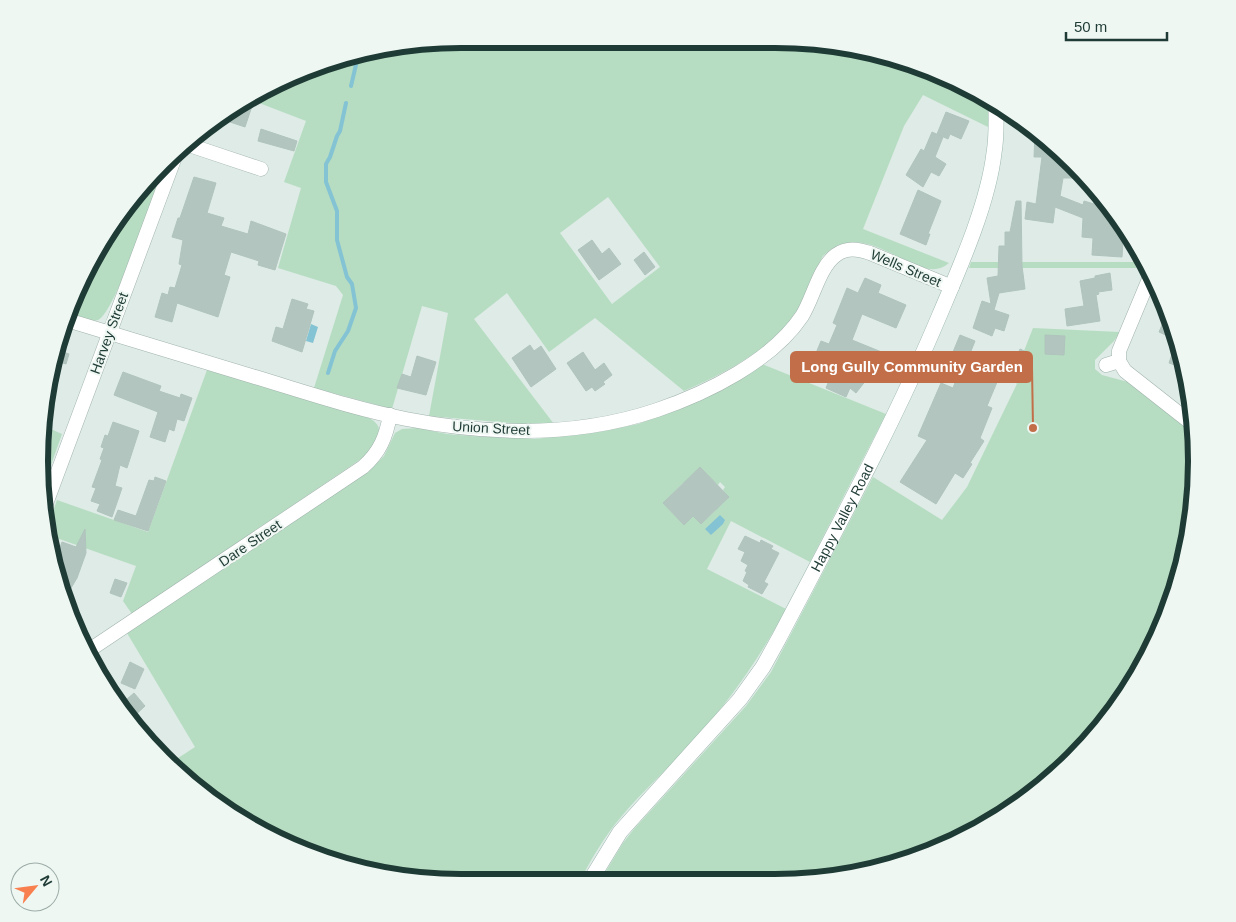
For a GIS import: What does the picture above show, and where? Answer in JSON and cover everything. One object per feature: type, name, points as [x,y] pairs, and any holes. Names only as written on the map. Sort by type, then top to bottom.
[{"type":"street","name":"Happy Valley Road","points":[[594,874],[620,832],[740,699],[763,667],[880,445],[917,370],[952,287],[977,218],[991,170],[996,137],[996,112]]},
{"type":"street","points":[[192,147],[261,169]]},
{"type":"street","name":"Harvey Street","points":[[49,495],[171,167]]},
{"type":"street","name":"Union Street","points":[[72,321],[314,395],[390,416],[466,427],[505,430],[552,430],[607,423],[660,409],[727,378],[778,343],[794,327],[806,309],[823,271],[831,259],[846,250],[859,250]]},
{"type":"street","name":"Wells Street","points":[[859,250],[952,287]]},
{"type":"street","points":[[1148,282],[1120,351],[1112,363],[1186,419]]},
{"type":"street","name":"Dare Street","points":[[92,648],[363,467],[380,449],[387,433],[390,416]]},
{"type":"green space","points":[[434,48],[802,48],[856,55],[908,69],[958,90],[988,107],[988,127],[923,95],[904,126],[863,229],[949,263],[937,269],[923,268],[874,246],[857,242],[840,245],[823,256],[801,305],[779,333],[765,346],[734,367],[684,391],[595,318],[549,352],[507,293],[474,319],[554,424],[521,424],[429,416],[448,313],[422,306],[392,409],[314,388],[343,295],[336,286],[278,268],[301,188],[284,182],[306,121],[256,102],[278,90],[328,69],[380,55]],"holes":[[[608,197],[660,267],[612,304],[560,233]]]},
{"type":"green space","points":[[160,178],[115,296],[106,312],[98,320],[87,320],[74,316],[90,278],[117,231]]},
{"type":"green space","points":[[971,262],[1137,262],[1141,268],[969,268]]},
{"type":"green space","points":[[1033,328],[1120,332],[1114,341],[1095,360],[1095,369],[1102,375],[1128,382],[1187,429],[1188,488],[1185,515],[1181,542],[1167,594],[1146,644],[1119,691],[1103,713],[1086,734],[1048,772],[1005,805],[958,832],[908,853],[856,867],[802,874],[604,874],[634,829],[746,706],[771,672],[873,477],[942,520],[967,487],[1031,355],[1024,351]]},
{"type":"green space","points":[[762,364],[886,414],[810,562],[731,521],[707,569],[786,609],[766,644],[733,693],[708,725],[616,823],[596,851],[584,874],[434,874],[380,867],[328,853],[278,832],[231,805],[188,772],[176,760],[195,747],[127,633],[369,471],[384,456],[395,433],[402,429],[417,428],[447,434],[534,439],[599,432],[638,424],[663,415]],"holes":[[[700,467],[708,475],[704,480],[706,482],[710,478],[718,485],[720,482],[725,487],[723,490],[729,497],[720,506],[716,502],[712,506],[716,510],[701,524],[693,516],[684,525],[663,503],[683,483],[694,481],[690,477]]]},
{"type":"green space","points":[[207,370],[369,418],[378,427],[379,432],[376,442],[364,457],[132,614],[123,601],[136,566],[54,537],[51,516],[57,500],[148,532]]},
{"type":"green space","points":[[49,428],[62,434],[48,473]]},
{"type":"water","points":[[311,324],[318,327],[313,343],[306,341]]},
{"type":"water","points":[[720,515],[725,520],[711,535],[705,529]]},
{"type":"building","points":[[252,106],[245,127],[230,122],[232,116]]},
{"type":"building","points":[[946,112],[969,121],[961,139],[950,134],[948,139],[937,134]]},
{"type":"building","points":[[261,129],[297,141],[294,151],[258,141]]},
{"type":"building","points":[[932,132],[943,137],[935,157],[946,164],[939,176],[931,172],[923,187],[906,175],[921,149],[924,151]]},
{"type":"building","points":[[1035,139],[1076,178],[1063,178],[1060,196],[1083,205],[1084,201],[1101,206],[1123,238],[1122,257],[1092,255],[1093,238],[1082,237],[1083,218],[1055,207],[1053,223],[1025,219],[1027,202],[1036,204],[1042,157],[1034,157]]},
{"type":"building","points":[[194,177],[216,183],[207,213],[224,218],[221,226],[248,234],[251,221],[286,234],[275,270],[258,265],[259,261],[231,252],[224,275],[230,277],[218,317],[177,303],[172,322],[155,317],[162,293],[168,295],[170,287],[175,288],[182,265],[179,264],[183,240],[172,237]]},
{"type":"building","points":[[918,190],[941,201],[928,234],[930,234],[926,245],[900,234]]},
{"type":"building","points":[[1016,201],[1021,201],[1022,266],[1025,289],[999,293],[994,310],[1009,315],[1004,331],[995,328],[992,336],[973,328],[982,301],[991,304],[987,278],[998,276],[999,246],[1005,246],[1005,232],[1010,232]]},
{"type":"building","points":[[592,240],[602,254],[609,248],[621,264],[599,280],[578,250]]},
{"type":"building","points":[[644,252],[655,267],[645,275],[634,260]]},
{"type":"building","points":[[1110,273],[1112,290],[1098,292],[1099,294],[1096,295],[1100,321],[1067,326],[1065,309],[1084,306],[1080,281]]},
{"type":"building","points":[[865,278],[881,285],[878,293],[906,305],[896,328],[862,314],[852,340],[884,353],[879,367],[877,366],[856,393],[850,388],[846,397],[826,388],[830,378],[809,370],[821,341],[829,344],[837,325],[833,323],[847,288],[858,293]]},
{"type":"building","points":[[292,299],[308,304],[306,309],[314,311],[302,352],[272,341],[276,327],[283,329]]},
{"type":"building","points":[[1164,320],[1169,337],[1159,332]]},
{"type":"building","points":[[960,335],[975,341],[969,356],[984,362],[982,367],[1000,375],[987,406],[992,408],[980,438],[984,441],[963,478],[955,473],[936,504],[900,482],[927,440],[918,436],[941,383],[953,388],[965,357],[953,352]]},
{"type":"building","points":[[1045,335],[1065,336],[1064,355],[1045,354]]},
{"type":"building","points":[[530,345],[534,351],[541,346],[556,369],[531,387],[512,358]]},
{"type":"building","points":[[1020,349],[1031,354],[1017,383],[1006,378]]},
{"type":"building","points":[[1173,351],[1177,366],[1169,363]]},
{"type":"building","points":[[63,352],[69,354],[66,364],[60,362]]},
{"type":"building","points":[[583,352],[595,370],[604,363],[612,375],[603,382],[605,384],[595,391],[592,387],[586,391],[567,363]]},
{"type":"building","points":[[417,356],[436,362],[426,395],[397,388],[402,374],[411,377]]},
{"type":"building","points":[[123,372],[161,386],[159,391],[180,398],[181,394],[192,398],[184,421],[177,419],[174,431],[169,429],[165,442],[150,437],[158,412],[114,395]]},
{"type":"building","points":[[113,422],[139,431],[127,468],[120,465],[115,486],[122,488],[112,517],[97,511],[100,504],[91,501],[96,488],[92,487],[102,460],[100,459],[104,448],[101,447],[105,435],[108,436]]},
{"type":"building","points":[[700,467],[729,497],[701,524],[693,516],[684,525],[663,503]]},
{"type":"building","points":[[155,477],[166,481],[148,531],[114,520],[118,510],[136,516],[149,480],[154,481]]},
{"type":"building","points":[[85,529],[86,553],[77,578],[69,592],[58,553],[62,542],[76,547]]},
{"type":"building","points":[[745,536],[760,543],[761,540],[773,546],[771,549],[779,553],[764,582],[768,584],[762,594],[748,587],[749,585],[743,581],[748,565],[741,561],[745,552],[738,549]]},
{"type":"building","points":[[115,579],[127,583],[121,597],[110,593]]},
{"type":"building","points":[[130,662],[144,669],[135,689],[121,683]]},
{"type":"building","points":[[134,693],[145,706],[135,715],[124,701]]},
{"type":"waterway","points":[[351,86],[357,61]]},
{"type":"waterway","points":[[328,373],[335,351],[348,331],[356,308],[352,284],[347,277],[337,240],[337,211],[326,182],[326,164],[340,131],[346,103]]},
{"type":"place","name":"Long Gully Community Garden","points":[[1033,428]]}]
